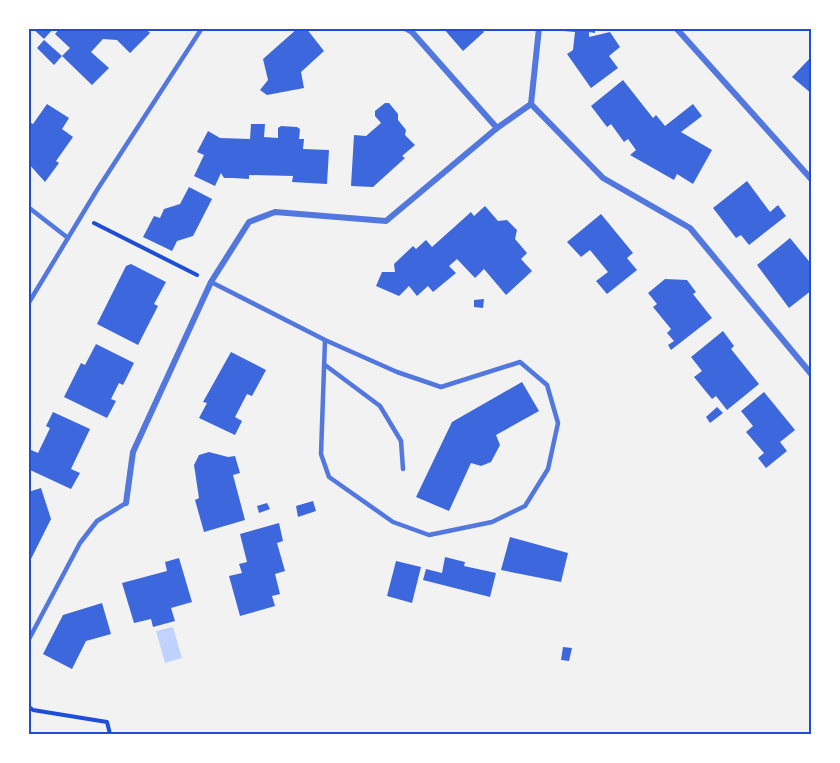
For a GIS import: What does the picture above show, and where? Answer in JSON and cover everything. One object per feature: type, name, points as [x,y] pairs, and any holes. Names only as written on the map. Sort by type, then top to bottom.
[{"type":"street","points":[[405,28],[412,32],[497,128]]},
{"type":"street","points":[[126,503],[132,452],[211,282],[249,222],[275,212],[387,221],[497,128],[531,104],[539,28]]},
{"type":"street","points":[[676,28],[812,180]]},
{"type":"street","points":[[531,104],[603,178],[690,228],[812,375]]},
{"type":"lane","points":[[28,304],[202,28]]},
{"type":"lane","points":[[28,207],[68,238]]},
{"type":"lane","points":[[211,282],[325,340],[397,372],[441,387],[520,362],[547,385],[558,423],[548,470],[525,506],[492,522],[429,535],[393,522],[329,477],[321,454],[325,340]]},
{"type":"lane","points":[[325,365],[381,406],[401,441],[403,469]]},
{"type":"lane","points":[[28,640],[80,543],[97,521],[126,503]]},
{"type":"path","points":[[81,217],[211,282]]},
{"type":"path","points":[[28,706],[33,710],[107,722],[110,735]]},
{"type":"water","points":[[173,627],[182,658],[165,663],[156,631]]},
{"type":"building","points":[[32,28],[54,28],[44,39]]},
{"type":"building","points":[[60,28],[145,28],[150,33],[130,53],[117,40],[103,39],[91,52],[109,68],[92,85],[62,56],[70,48],[55,34]]},
{"type":"building","points":[[298,28],[306,28],[324,51],[301,72],[304,88],[267,95],[260,90],[268,80],[263,59]]},
{"type":"building","points":[[443,28],[481,28],[484,32],[463,51]]},
{"type":"building","points":[[563,28],[595,28],[595,33],[589,32],[589,37],[610,32],[620,47],[609,56],[618,68],[591,88],[567,54],[573,50],[575,32],[563,31]]},
{"type":"building","points":[[44,40],[62,56],[54,65],[37,48]]},
{"type":"building","points":[[812,56],[812,94],[792,77]]},
{"type":"building","points":[[623,80],[653,118],[656,115],[665,126],[693,104],[702,116],[681,132],[712,150],[693,184],[677,174],[674,180],[630,155],[636,150],[628,139],[624,142],[611,124],[607,127],[591,106]]},
{"type":"building","points":[[385,103],[389,103],[398,114],[398,120],[406,130],[405,135],[415,145],[402,156],[405,158],[373,187],[351,186],[354,135],[366,136],[381,123],[375,116],[375,111]]},
{"type":"building","points":[[47,104],[69,118],[62,129],[73,137],[56,161],[59,163],[45,182],[28,163],[28,121],[33,124]]},
{"type":"building","points":[[251,124],[265,124],[264,137],[278,138],[278,128],[281,126],[297,127],[300,129],[299,139],[304,139],[303,149],[329,150],[327,184],[292,182],[293,176],[249,175],[249,179],[224,178],[221,173],[215,186],[194,176],[204,155],[197,152],[208,131],[220,138],[250,139]]},
{"type":"building","points":[[747,181],[770,212],[778,205],[786,216],[749,245],[741,235],[736,238],[713,208]]},
{"type":"building","points":[[189,187],[212,199],[193,236],[177,241],[172,251],[143,237],[154,216],[160,218],[164,209],[180,204]]},
{"type":"building","points":[[485,206],[498,221],[507,220],[517,230],[515,239],[527,253],[521,259],[532,271],[506,295],[484,269],[475,278],[457,259],[449,266],[456,273],[433,292],[428,286],[417,296],[409,286],[399,296],[376,286],[382,272],[395,272],[394,264],[413,246],[416,249],[426,240],[432,247],[471,212],[474,216]]},
{"type":"building","points":[[601,214],[633,253],[627,258],[637,270],[607,294],[596,281],[608,272],[590,250],[581,257],[567,242]]},
{"type":"building","points":[[790,238],[812,265],[812,290],[789,308],[757,265]]},
{"type":"building","points":[[131,264],[166,282],[154,304],[158,306],[138,345],[97,324],[126,266]]},
{"type":"building","points":[[665,279],[687,280],[696,292],[693,294],[712,318],[671,350],[668,345],[674,341],[667,333],[671,329],[653,307],[657,304],[648,293]]},
{"type":"building","points":[[484,299],[483,308],[474,307],[474,300]]},
{"type":"building","points":[[723,331],[734,346],[731,349],[759,384],[727,410],[716,396],[712,399],[694,377],[702,371],[691,357]]},
{"type":"building","points":[[96,344],[134,363],[123,385],[119,383],[111,399],[116,401],[107,418],[64,397],[81,363],[85,365]]},
{"type":"building","points":[[231,352],[266,370],[252,396],[247,394],[235,417],[242,421],[235,435],[199,418],[207,403],[203,402]]},
{"type":"building","points":[[522,382],[539,411],[496,435],[500,445],[491,462],[481,466],[471,463],[449,511],[416,497],[452,422]]},
{"type":"building","points":[[764,392],[795,430],[780,442],[787,451],[766,468],[758,458],[764,453],[746,432],[753,426],[741,411]]},
{"type":"building","points":[[717,407],[723,413],[710,423],[706,417]]},
{"type":"building","points":[[53,412],[90,429],[71,469],[80,473],[71,489],[28,469],[28,454],[31,450],[38,453],[50,428],[46,426]]},
{"type":"building","points":[[209,452],[228,457],[235,456],[240,473],[233,475],[245,520],[204,532],[195,500],[199,498],[194,465],[199,455]]},
{"type":"building","points":[[41,488],[51,519],[28,565],[28,492]]},
{"type":"building","points":[[313,501],[316,511],[298,517],[296,506]]},
{"type":"building","points":[[267,503],[270,509],[259,513],[257,506]]},
{"type":"building","points":[[279,523],[283,541],[277,543],[285,571],[275,574],[280,594],[272,596],[275,606],[240,616],[229,576],[242,573],[239,564],[247,562],[240,534]]},
{"type":"building","points":[[510,537],[568,553],[561,582],[501,570]]},
{"type":"building","points":[[445,557],[465,562],[464,566],[496,573],[490,597],[423,580],[426,569],[442,573]]},
{"type":"building","points":[[179,558],[192,602],[171,608],[175,621],[153,627],[151,619],[134,623],[122,583],[167,571],[165,562]]},
{"type":"building","points":[[396,561],[421,567],[412,603],[387,596]]},
{"type":"building","points":[[102,603],[111,634],[86,641],[72,669],[43,654],[63,615]]},
{"type":"building","points":[[563,647],[572,648],[569,661],[561,660]]}]
